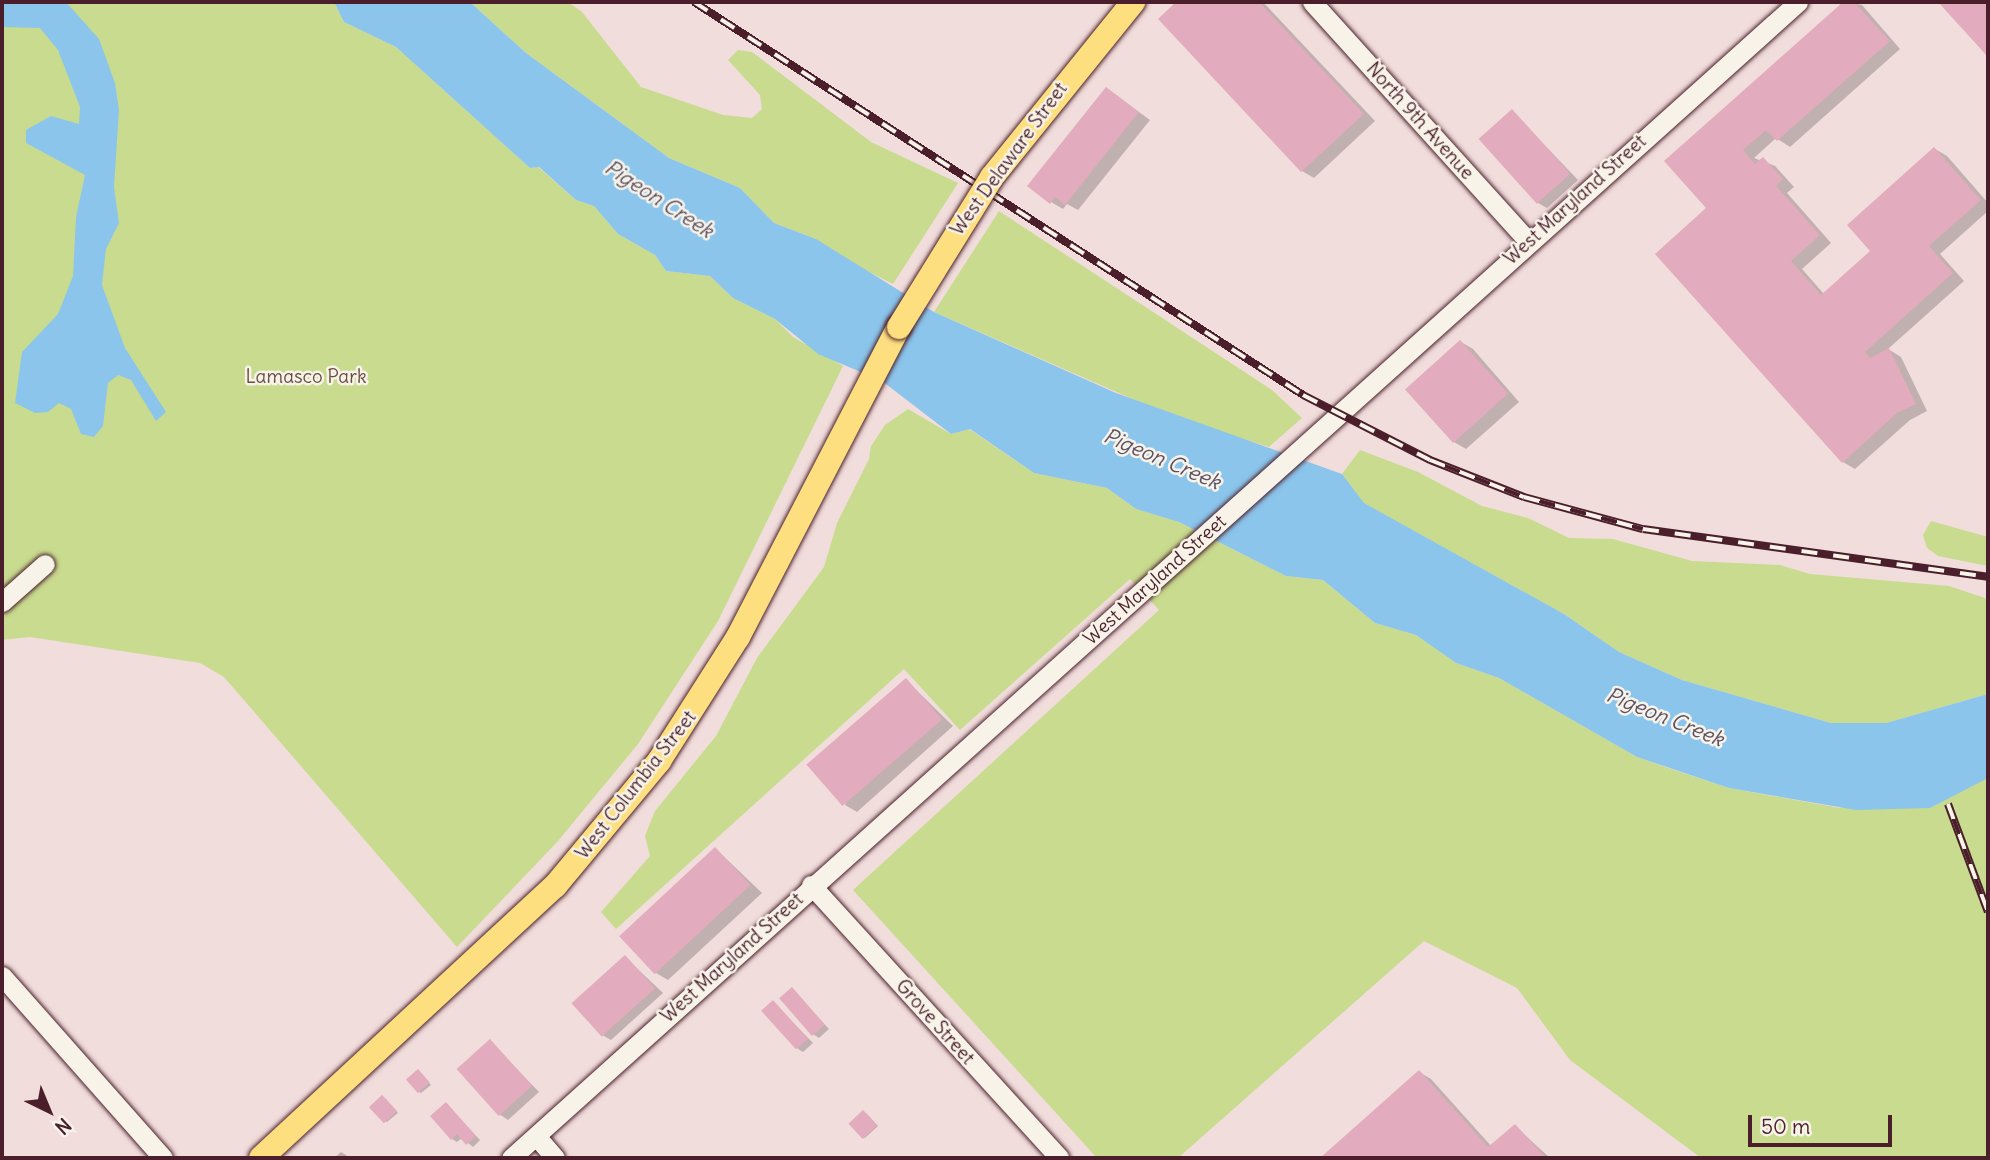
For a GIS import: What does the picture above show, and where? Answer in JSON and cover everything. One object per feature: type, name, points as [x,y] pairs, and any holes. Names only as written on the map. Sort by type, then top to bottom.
[{"type":"main road","name":"West Delaware Street","points":[[899,327],[992,177],[1133,2]]},
{"type":"main road","name":"West Columbia Street","points":[[261,1158],[524,918],[608,826],[699,702],[799,523],[899,327]]},
{"type":"street","name":"North 9th Avenue","points":[[1312,2],[1528,241]]},
{"type":"street","name":"West Maryland Street","points":[[511,1158],[811,885],[1161,576],[1528,241],[1798,2]]},
{"type":"street","points":[[2,602],[45,564]]},
{"type":"street","name":"Grove Street","points":[[811,885],[1050,1155]]},
{"type":"street","points":[[2,976],[163,1158]]},
{"type":"street","points":[[536,1136],[555,1158]]},
{"type":"green space","name":"Lamasco Park","points":[[2,2],[334,2],[344,22],[396,47],[530,168],[538,167],[576,200],[594,206],[618,234],[655,255],[666,271],[710,276],[733,298],[775,319],[793,337],[843,366],[718,621],[638,744],[558,841],[457,947],[224,677],[200,663],[30,637],[2,640]]},
{"type":"green space","points":[[470,2],[568,2],[582,12],[641,87],[723,115],[752,118],[762,109],[760,95],[728,60],[738,50],[752,52],[871,142],[958,183],[893,284],[833,254],[816,239],[774,223],[740,188],[669,158],[526,53]]},
{"type":"green space","points":[[999,211],[1272,390],[1302,418],[1269,447],[1176,418],[934,312]]},
{"type":"green space","points":[[908,409],[951,434],[969,429],[1034,473],[1107,488],[1136,509],[1179,522],[1286,576],[1323,580],[1375,623],[1416,635],[1456,663],[1499,678],[1637,757],[1674,770],[1729,788],[1840,808],[1988,778],[1988,1158],[1701,1158],[1570,1060],[1517,988],[1424,941],[1178,1158],[1097,1158],[853,890],[1159,610],[1130,579],[960,730],[904,669],[616,929],[601,912],[650,856],[645,836],[655,811],[716,736],[757,658],[824,567],[837,523],[869,459],[871,446],[885,425]]},
{"type":"green space","points":[[1360,450],[1418,472],[1482,506],[1528,518],[1569,538],[1613,539],[1692,561],[1780,565],[1810,574],[1949,586],[1988,599],[1988,694],[1886,723],[1831,723],[1682,680],[1619,652],[1564,614],[1363,503],[1342,474]]},
{"type":"green space","points":[[1931,521],[1988,537],[1988,566],[1938,556],[1927,548],[1923,535]]},
{"type":"water","points":[[2,2],[66,2],[99,39],[115,83],[119,110],[114,187],[119,223],[106,249],[102,285],[125,348],[166,412],[156,421],[131,380],[118,375],[108,383],[103,426],[94,437],[81,434],[71,409],[59,403],[48,412],[35,413],[15,403],[22,352],[58,314],[73,276],[76,217],[85,175],[26,143],[26,130],[51,116],[79,124],[80,107],[58,50],[40,28],[2,27]]},
{"type":"water","name":"Pigeon Creek","points":[[334,2],[470,2],[526,53],[669,158],[740,188],[774,223],[816,239],[934,312],[1116,393],[1342,474],[1364,503],[1564,614],[1619,652],[1682,680],[1831,723],[1886,723],[1988,694],[1988,778],[1930,808],[1856,810],[1729,788],[1637,757],[1499,678],[1456,663],[1416,635],[1375,623],[1323,580],[1286,576],[1179,522],[1136,509],[1107,488],[1034,473],[970,429],[951,434],[882,381],[818,354],[775,319],[733,298],[710,276],[666,271],[655,255],[618,234],[594,206],[576,200],[539,167],[530,168],[396,47],[344,22]]},
{"type":"building","points":[[1176,2],[1259,2],[1364,114],[1301,172],[1158,19]]},
{"type":"building","points":[[1843,2],[1854,2],[1890,41],[1777,141],[1766,130],[1743,150],[1755,164],[1763,157],[1783,179],[1776,186],[1820,235],[1791,261],[1821,295],[1870,251],[1847,225],[1934,147],[1981,200],[1929,246],[1953,273],[1865,352],[1870,358],[1889,348],[1916,404],[1897,413],[1842,463],[1655,254],[1706,208],[1664,161]]},
{"type":"building","points":[[1938,2],[1988,2],[1988,57]]},
{"type":"building","points":[[1106,87],[1139,112],[1065,205],[1055,197],[1050,204],[1027,186]]},
{"type":"building","points":[[1512,109],[1570,174],[1537,204],[1479,139]]},
{"type":"building","points":[[1460,340],[1508,394],[1453,443],[1405,390]]},
{"type":"building","points":[[906,678],[942,720],[842,806],[806,765]]},
{"type":"building","points":[[715,847],[750,885],[655,974],[619,936]]},
{"type":"building","points":[[625,955],[655,988],[602,1037],[571,1003]]},
{"type":"building","points":[[792,987],[825,1025],[812,1036],[779,998]]},
{"type":"building","points":[[773,1000],[808,1039],[796,1049],[761,1011]]},
{"type":"building","points":[[490,1039],[532,1086],[499,1116],[457,1069]]},
{"type":"building","points":[[418,1069],[430,1083],[418,1093],[406,1079]]},
{"type":"building","points":[[1419,1070],[1488,1147],[1515,1124],[1546,1158],[1320,1158]]},
{"type":"building","points":[[382,1095],[397,1111],[384,1123],[369,1107]]},
{"type":"building","points":[[446,1102],[476,1136],[466,1145],[457,1134],[451,1140],[430,1116]]},
{"type":"building","points":[[863,1110],[877,1125],[863,1139],[848,1124]]},
{"type":"railway","points":[[694,2],[1303,395],[1430,460],[1524,497],[1643,529],[1988,577]]},
{"type":"railway","points":[[1948,804],[1988,912]]}]
